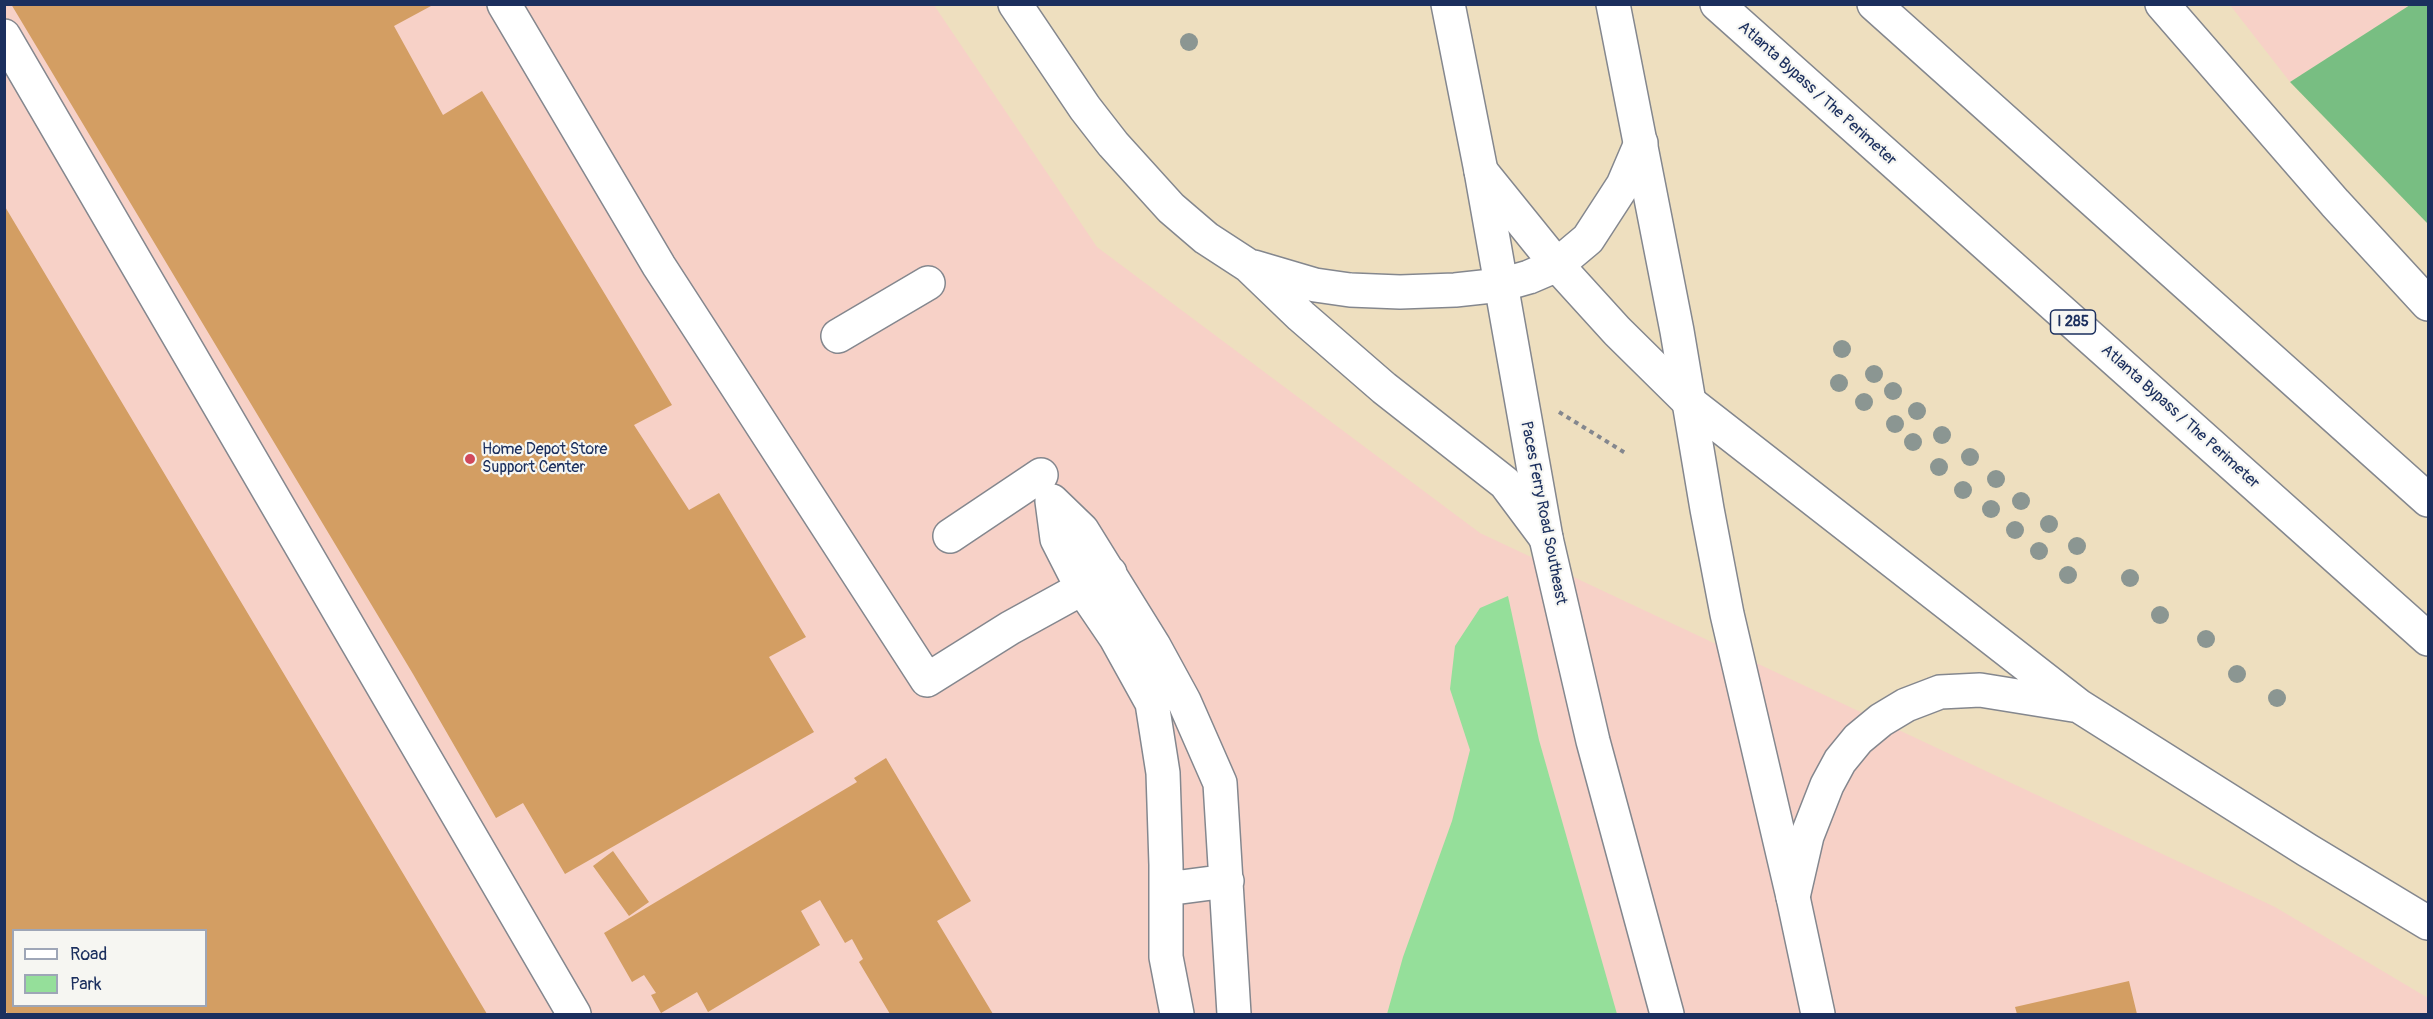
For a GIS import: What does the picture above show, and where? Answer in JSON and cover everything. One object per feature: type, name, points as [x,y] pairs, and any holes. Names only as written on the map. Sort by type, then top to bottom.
[{"type":"main road","points":[[504,4],[659,266],[927,680],[1010,628],[1096,580]]},
{"type":"main road","points":[[1015,4],[1085,108],[1171,208],[1206,238],[1250,266],[1301,316],[1384,388],[1505,483],[1546,538]]},
{"type":"main road","name":"Paces Ferry Road Southeast","points":[[1448,4],[1481,171],[1522,413],[1546,538],[1593,741],[1667,1014]]},
{"type":"main road","points":[[1613,4],[1677,331],[1727,614],[1818,1014]]},
{"type":"main road","name":"Atlanta Bypass / The Perimeter","points":[[1717,4],[2428,639]]},
{"type":"main road","points":[[1874,4],[2428,500]]},
{"type":"main road","points":[[2162,4],[2319,186],[2428,304]]},
{"type":"main road","points":[[4,36],[574,1014]]},
{"type":"main road","points":[[1250,266],[1315,285],[1350,290],[1400,292],[1455,290],[1501,285],[1529,277],[1557,265],[1588,239],[1607,213],[1623,185],[1641,143]]},
{"type":"main road","points":[[1481,171],[1557,265],[1617,331],[1689,402],[2079,706],[2428,923]]},
{"type":"main road","points":[[838,336],[928,283]]},
{"type":"main road","points":[[950,536],[1041,475]]},
{"type":"main road","points":[[1096,580],[1155,646],[1184,701],[1220,783],[1234,1014]]},
{"type":"main road","points":[[1096,580],[1116,638],[1152,703],[1163,773],[1166,957],[1176,1014]]},
{"type":"main road","points":[[1793,897],[1807,836],[1827,785],[1840,761],[1858,739],[1881,720],[1906,705],[1940,692],[1980,690],[2079,706]]},
{"type":"main road","points":[[1166,889],[1227,881]]},
{"type":"path","points":[[1551,407],[1627,454]]},
{"type":"shaded area","points":[[5,4],[934,5],[1097,247],[1480,533],[2275,907],[2428,998],[2428,1014],[5,1014]]},
{"type":"shaded area","points":[[2230,5],[2410,5],[2290,82]]},
{"type":"green space","points":[[2410,5],[2428,5],[2428,224],[2290,82]]},
{"type":"green space","points":[[1508,596],[1539,740],[1617,1014],[1387,1014],[1403,957],[1452,821],[1470,750],[1450,689],[1455,646],[1480,608]]},
{"type":"building","name":"Home Depot Store Support Center","points":[[11,4],[430,4],[431,6],[394,26],[443,115],[482,91],[672,405],[634,425],[689,510],[719,493],[806,637],[769,657],[814,732],[565,874],[523,803],[496,818],[413,674]]},
{"type":"building","points":[[4,205],[487,1014],[8,1014],[4,1009]]},
{"type":"building","points":[[886,758],[971,901],[937,921],[993,1014],[890,1014],[859,962],[863,959],[852,939],[845,943],[820,900],[801,911],[820,945],[708,1012],[697,992],[661,1013],[651,995],[656,993],[644,975],[632,982],[604,933],[857,782],[854,778]]},
{"type":"building","points":[[613,851],[649,902],[629,916],[593,866]]},
{"type":"building","points":[[2129,981],[2137,1014],[2017,1014],[2015,1007]]},
{"type":"place","name":"Home Depot Store Support Center","points":[[470,459]]}]
